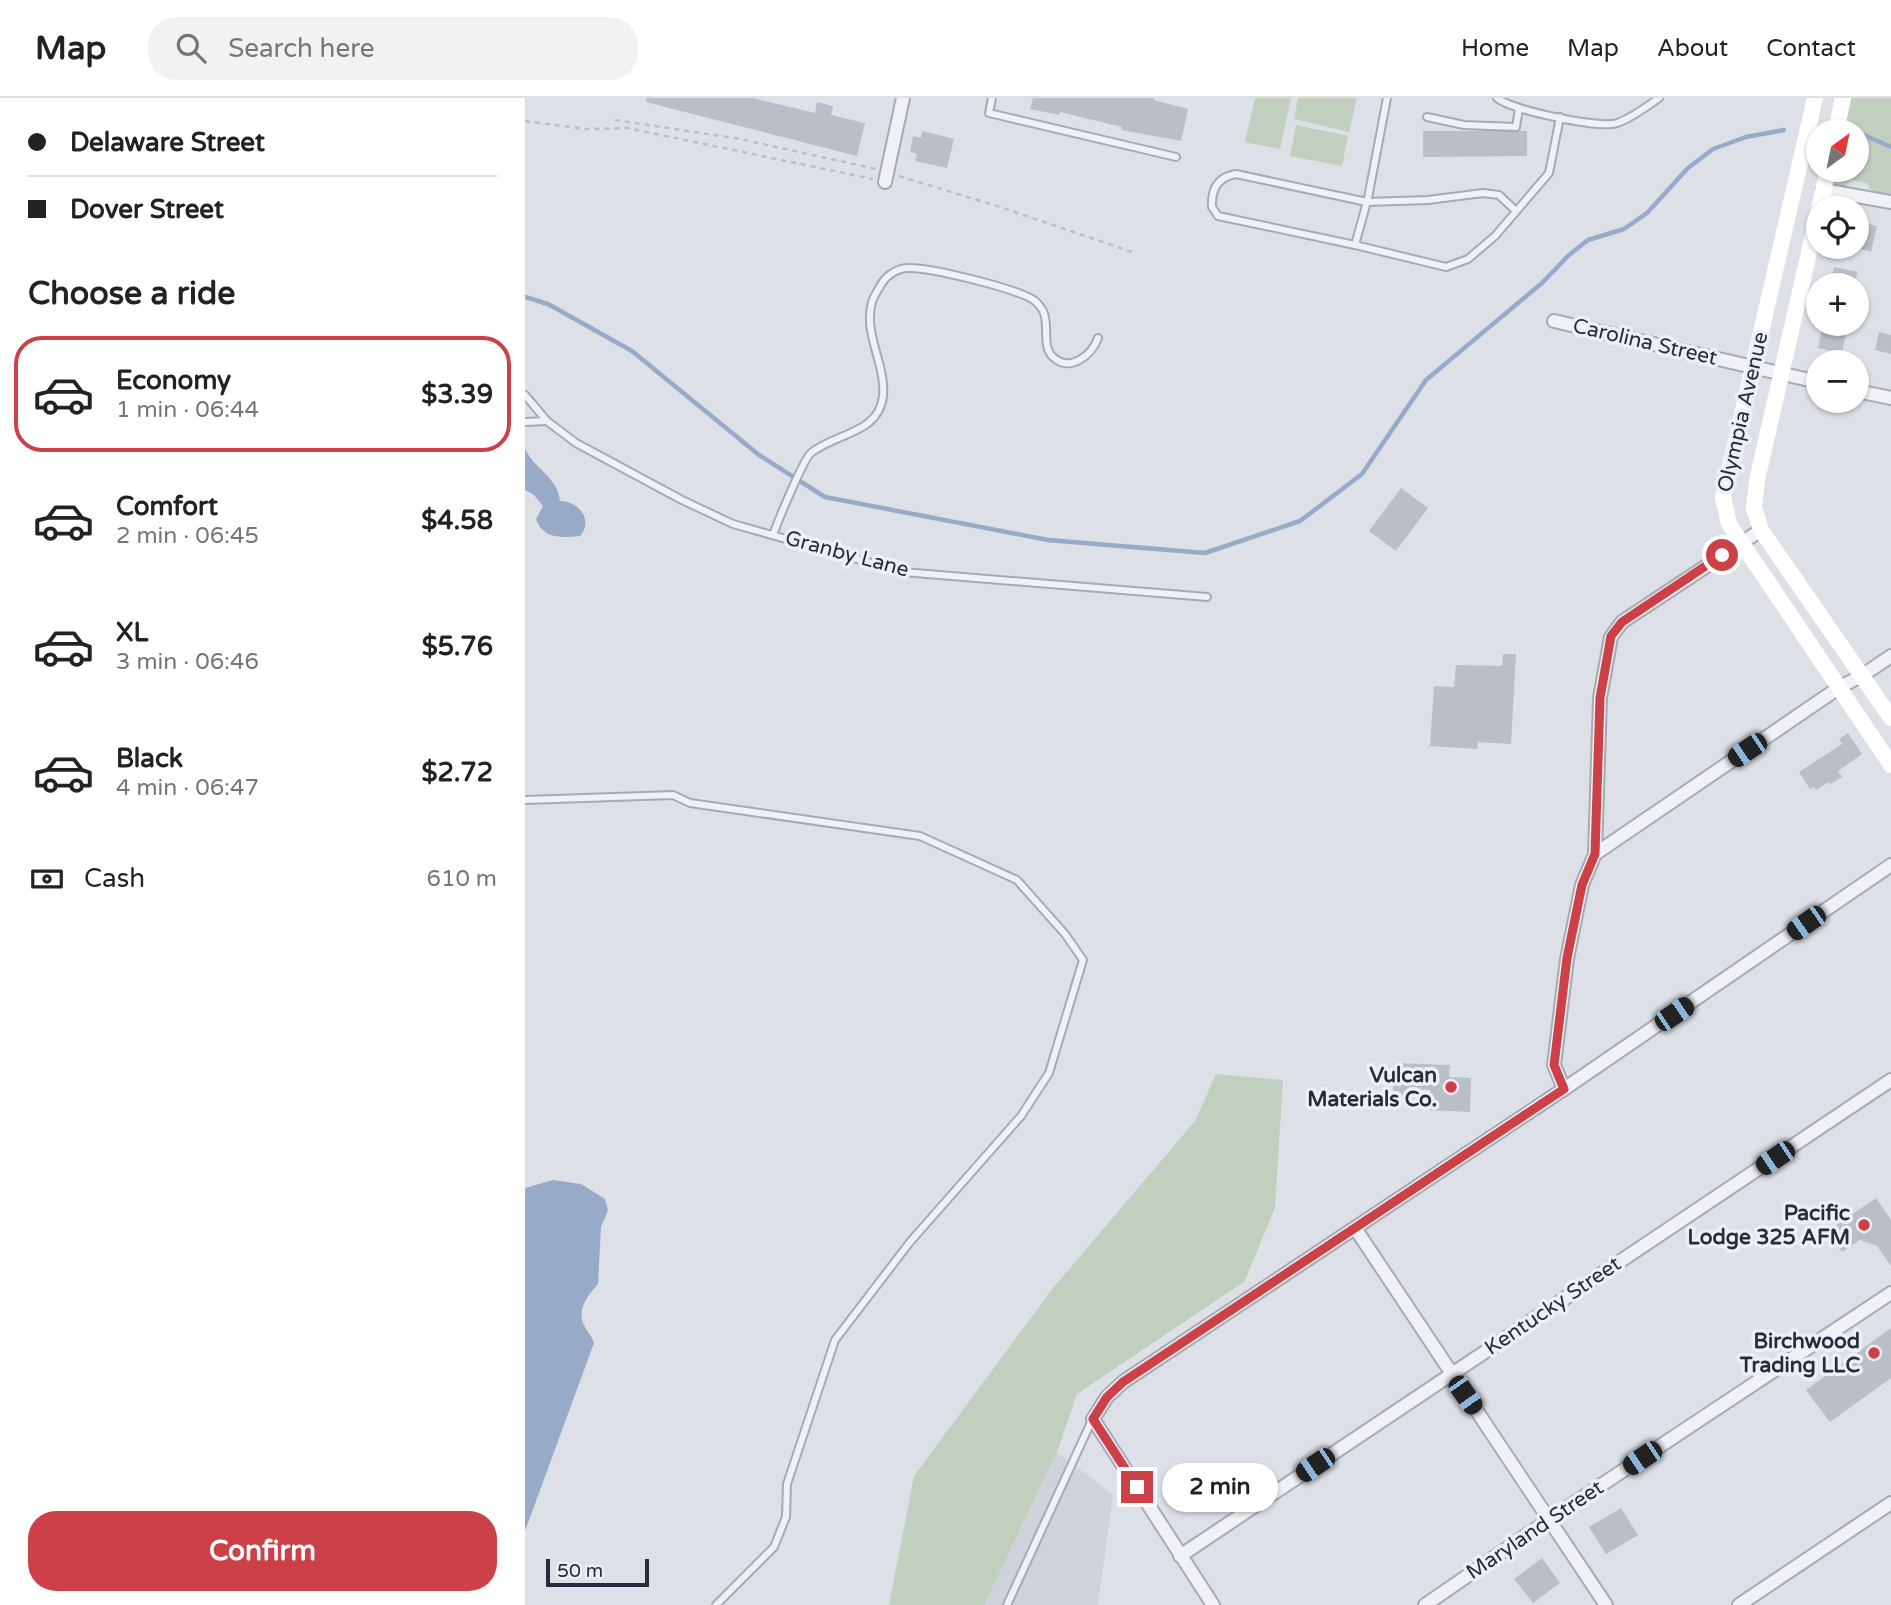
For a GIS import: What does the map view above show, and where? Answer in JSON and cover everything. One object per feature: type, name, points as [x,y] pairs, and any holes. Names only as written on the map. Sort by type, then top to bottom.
[{"type":"main road","name":"Olympia Avenue","points":[[1815,98],[1723,497],[1729,524],[1891,765]]},
{"type":"main road","points":[[1839,119],[1843,98]]},
{"type":"main road","name":"Olympia Avenue","points":[[1822,196],[1825,182]]},
{"type":"main road","name":"Olympia Avenue","points":[[1808,259],[1757,480],[1754,508],[1761,530],[1891,718]]},
{"type":"street","points":[[885,182],[903,98]]},
{"type":"street","points":[[1823,190],[1891,202]]},
{"type":"street","name":"Carolina Street","points":[[1554,321],[1806,379]]},
{"type":"street","points":[[1869,393],[1891,398]]},
{"type":"street","points":[[1564,1089],[1554,1065],[1567,958],[1582,885],[1595,854],[1600,698],[1611,636],[1622,622],[1761,530]]},
{"type":"street","points":[[1595,854],[1840,687],[1891,656]]},
{"type":"street","points":[[1213,1605],[1093,1419],[1107,1397],[1123,1382],[1564,1089],[1891,865]]},
{"type":"street","name":"Kentucky Street","points":[[1180,1556],[1891,1080]]},
{"type":"street","points":[[1355,1228],[1607,1605]]},
{"type":"street","name":"Maryland Street","points":[[1425,1605],[1891,1293]]},
{"type":"street","points":[[1739,1605],[1891,1503]]},
{"type":"lane","points":[[992,98],[989,113],[1177,157]]},
{"type":"lane","points":[[1355,245],[1367,202],[1387,98]]},
{"type":"lane","points":[[1501,100],[1519,109],[1599,125],[1616,124],[1659,98]]},
{"type":"lane","points":[[1427,117],[1464,125],[1516,127],[1519,109]]},
{"type":"lane","points":[[1516,211],[1499,195],[1483,193],[1428,200],[1367,202],[1236,174],[1221,179],[1215,188],[1212,207],[1218,216],[1445,267],[1468,259],[1495,236],[1549,173],[1560,117]]},
{"type":"lane","points":[[773,535],[809,453],[866,425],[878,414],[883,395],[880,363],[870,329],[872,301],[887,275],[907,267],[941,273],[1034,300],[1043,311],[1048,349],[1053,358],[1066,363],[1080,360],[1094,350],[1098,338]]},
{"type":"lane","name":"Granby Lane","points":[[525,396],[547,421],[576,443],[733,524],[903,572],[1207,597]]},
{"type":"lane","points":[[525,422],[547,421]]},
{"type":"lane","points":[[525,800],[673,795],[690,803],[920,836],[1017,880],[1065,934],[1083,960],[1049,1073],[1035,1095],[1021,1116],[910,1242],[835,1340],[787,1484],[786,1517],[774,1547],[716,1605]]},
{"type":"lane","points":[[1007,1605],[1093,1419]]},
{"type":"path","points":[[525,121],[586,129],[627,128],[885,182]]},
{"type":"shaded area","points":[[1057,1452],[1113,1495],[1098,1605],[984,1605]]},
{"type":"green space","points":[[1255,98],[1291,98],[1280,149],[1245,142]]},
{"type":"green space","points":[[1298,98],[1357,98],[1349,132],[1294,119]]},
{"type":"green space","points":[[1850,98],[1891,98],[1891,194],[1872,192],[1867,183],[1862,182],[1869,182],[1869,119],[1846,119]]},
{"type":"green space","points":[[1296,125],[1348,136],[1342,166],[1290,156]]},
{"type":"green space","points":[[1830,182],[1849,182],[1842,190],[1829,186]]},
{"type":"green space","points":[[1216,1074],[1283,1080],[1275,1208],[1244,1282],[1077,1394],[1057,1452],[984,1605],[889,1605],[914,1476],[1053,1288],[1195,1121]]},
{"type":"water","points":[[525,448],[555,485],[560,501],[573,504],[582,513],[585,524],[580,536],[554,536],[539,526],[536,519],[543,506],[534,495],[525,490]]},
{"type":"water","points":[[553,1180],[581,1184],[605,1199],[608,1210],[601,1227],[598,1284],[587,1298],[581,1315],[594,1343],[525,1531],[525,1188]]},
{"type":"building","points":[[646,98],[753,98],[815,113],[817,102],[833,106],[831,115],[865,123],[857,156],[646,102]]},
{"type":"building","points":[[1033,98],[1154,98],[1188,109],[1181,141],[1121,130],[1122,127],[1060,112],[1059,115],[1030,109]]},
{"type":"building","points":[[922,131],[954,139],[947,168],[915,161],[917,154],[910,152],[913,136],[921,138]]},
{"type":"building","points":[[1423,131],[1527,131],[1527,156],[1423,157]]},
{"type":"building","points":[[1869,224],[1877,226],[1869,251]]},
{"type":"building","points":[[1834,267],[1858,272],[1858,273],[1833,273]]},
{"type":"building","points":[[1879,332],[1891,335],[1891,354],[1875,350]]},
{"type":"building","points":[[1821,336],[1845,336],[1843,350],[1818,348]]},
{"type":"building","points":[[1401,488],[1428,508],[1396,551],[1369,531]]},
{"type":"building","points":[[1503,654],[1516,654],[1511,744],[1478,742],[1477,749],[1430,746],[1434,686],[1454,687],[1456,665],[1502,666]]},
{"type":"building","points":[[1848,733],[1862,754],[1838,771],[1842,777],[1816,790],[1814,787],[1810,789],[1799,772],[1842,744],[1839,739]]},
{"type":"building","name":"Vulcan Materials Co.","points":[[1394,1063],[1450,1065],[1449,1077],[1471,1078],[1470,1112],[1430,1110],[1430,1090],[1408,1089],[1407,1097],[1393,1097]]},
{"type":"building","name":"Pacific Lodge 325 AFM","points":[[1876,1198],[1891,1220],[1891,1266],[1877,1246],[1860,1240],[1842,1252],[1828,1231]]},
{"type":"building","name":"Birchwood Trading LLC","points":[[1891,1328],[1891,1378],[1830,1422],[1806,1390]]},
{"type":"building","points":[[1621,1508],[1638,1535],[1606,1554],[1589,1527]]},
{"type":"building","points":[[1542,1558],[1560,1583],[1533,1603],[1514,1579]]},
{"type":"waterway","points":[[525,297],[548,304],[632,351],[759,455],[825,497],[1048,540],[1205,553],[1300,521],[1362,474],[1426,380],[1542,283],[1569,255],[1588,240],[1624,229],[1647,213],[1688,168],[1713,149],[1746,137],[1784,130]]},
{"type":"waterway","points":[[1869,137],[1891,147]]},
{"type":"place","name":"Vulcan Materials Co.","points":[[1451,1087]]},
{"type":"place","name":"Pacific Lodge 325 AFM","points":[[1864,1225]]},
{"type":"place","name":"Birchwood Trading LLC","points":[[1874,1353]]},
{"type":"route","points":[[1137,1487],[1093,1419],[1107,1397],[1123,1382],[1564,1089],[1554,1065],[1567,958],[1582,885],[1595,854],[1600,698],[1611,636],[1622,622],[1722,555]]}]
